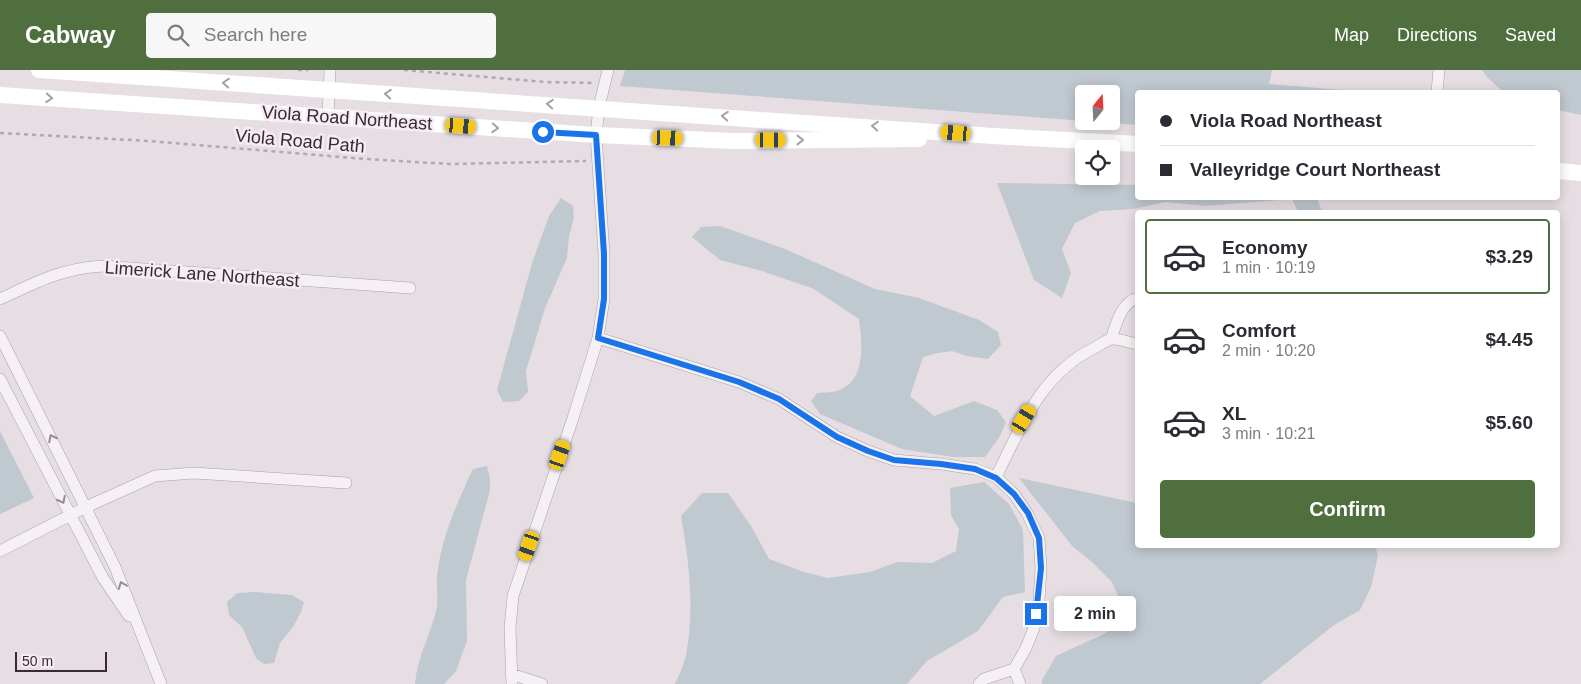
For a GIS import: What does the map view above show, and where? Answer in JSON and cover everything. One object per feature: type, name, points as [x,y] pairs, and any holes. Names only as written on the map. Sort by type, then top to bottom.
[{"type":"main road","name":"Viola Road Northeast","points":[[39,70],[599,107],[993,136],[1135,144]]},
{"type":"main road","name":"Viola Road Northeast","points":[[0,95],[596,135],[734,141],[927,139],[993,136]]},
{"type":"main road","points":[[1560,171],[1581,173]]},
{"type":"street","points":[[328,117],[330,70]]},
{"type":"street","points":[[542,684],[512,679],[510,628],[513,596],[598,338],[604,299],[604,254],[596,135],[599,107],[608,70]]},
{"type":"street","points":[[1437,90],[1439,70]]},
{"type":"street","name":"Limerick Lane Northeast","points":[[0,299],[60,272],[84,267],[102,266],[410,288]]},
{"type":"street","points":[[1111,340],[1125,307],[1131,299],[1135,298]]},
{"type":"street","points":[[0,336],[115,567],[161,684]]},
{"type":"street","points":[[598,338],[739,382],[779,399],[837,437],[868,451],[894,460],[975,469],[996,478],[1014,494],[1028,513],[1039,538],[1041,568],[1034,628],[1026,648],[1014,668],[984,678],[978,684]]},
{"type":"street","points":[[996,478],[1024,419],[1041,392],[1059,371],[1086,352],[1111,340],[1135,344]]},
{"type":"street","points":[[0,378],[103,578],[139,631]]},
{"type":"street","points":[[0,551],[86,507],[155,476],[194,473],[346,483]]},
{"type":"street","points":[[1014,668],[1020,684]]},
{"type":"path","points":[[298,70],[308,70]]},
{"type":"path","points":[[404,70],[546,82],[605,84]]},
{"type":"path","name":"Viola Road Path","points":[[0,133],[149,142],[365,160],[450,164],[570,160],[598,161]]},
{"type":"shaded area","points":[[625,70],[1272,70],[1269,84],[1342,90],[1135,90],[1135,125],[1120,124],[1120,85],[1075,85],[1075,120],[620,86]]},
{"type":"shaded area","points":[[1482,70],[1581,70],[1581,115],[1560,110],[1560,90],[1501,90]]},
{"type":"shaded area","points":[[997,183],[1135,185],[1135,200],[1280,200],[1205,206],[1165,202],[1133,209],[1100,211],[1075,223],[1062,249],[1071,273],[1062,298],[1034,280]]},
{"type":"shaded area","points":[[561,198],[573,206],[574,218],[569,236],[567,258],[545,308],[526,371],[528,392],[519,401],[503,402],[497,390],[533,260],[549,216]]},
{"type":"shaded area","points":[[1292,200],[1318,200],[1321,210],[1297,210]]},
{"type":"shaded area","points":[[720,226],[785,249],[875,289],[919,298],[979,320],[998,332],[1001,345],[988,359],[967,356],[952,351],[923,357],[910,396],[934,416],[974,401],[997,410],[1006,422],[999,438],[985,457],[953,457],[902,449],[820,414],[811,401],[817,393],[835,392],[847,386],[854,379],[858,370],[861,350],[859,319],[814,289],[762,271],[720,260],[692,237],[701,227]]},
{"type":"shaded area","points":[[0,431],[34,498],[0,514]]},
{"type":"shaded area","points":[[487,466],[490,490],[466,580],[467,641],[456,671],[444,684],[415,684],[418,665],[437,607],[437,577],[446,535],[473,469]]},
{"type":"shaded area","points":[[1019,478],[1135,503],[1135,548],[1376,548],[1378,556],[1371,587],[1360,610],[1334,625],[1260,684],[1042,684],[1042,680],[1056,656],[1106,633],[1123,607],[1112,582],[1091,561],[1073,547]]},
{"type":"shaded area","points":[[984,482],[1009,504],[1023,530],[1025,592],[1003,597],[978,631],[927,661],[907,684],[675,684],[685,659],[690,620],[690,585],[681,516],[702,493],[728,493],[751,526],[769,559],[804,572],[828,578],[870,572],[897,562],[932,563],[956,551],[959,529],[951,515],[950,488]]},
{"type":"shaded area","points":[[254,592],[292,595],[304,602],[293,627],[280,643],[274,663],[264,664],[256,658],[242,627],[229,615],[227,602],[237,593]]},
{"type":"route","points":[[543,132],[596,135],[604,254],[604,299],[598,338],[739,382],[779,399],[837,437],[868,451],[894,460],[975,469],[996,478],[1014,494],[1028,513],[1039,538],[1041,568],[1036,614]]}]
